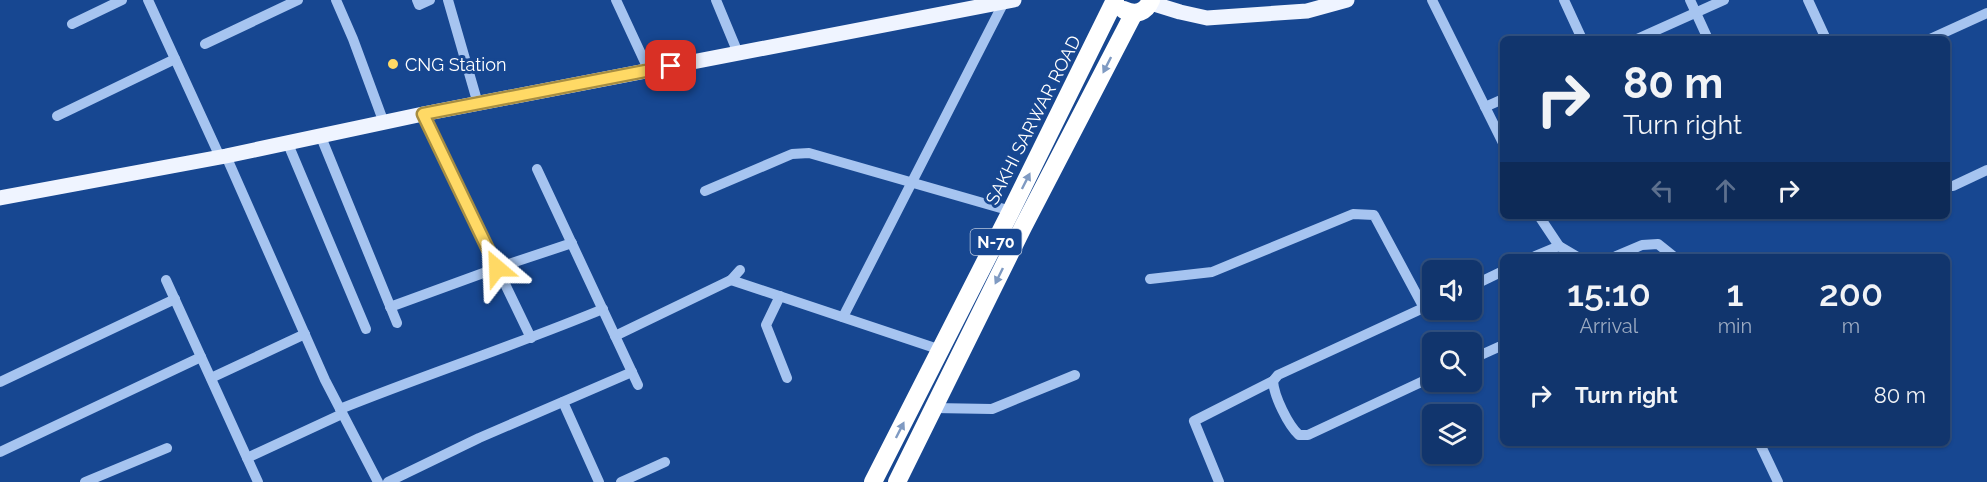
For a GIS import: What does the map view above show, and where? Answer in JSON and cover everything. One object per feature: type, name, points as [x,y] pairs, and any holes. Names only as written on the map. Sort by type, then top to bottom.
[{"type":"highway","name":"N-70","points":[[897,482],[1023,227],[1134,13],[1122,8],[1116,0]]},
{"type":"highway","name":"SAKHI SARWAR ROAD","points":[[873,482],[1116,0]]},
{"type":"highway","points":[[1134,13],[1147,8],[1151,2]]},
{"type":"main road","points":[[1151,2],[1207,18],[1307,11],[1347,0]]},
{"type":"main road","points":[[0,198],[223,157],[423,114],[738,54],[967,4],[1009,1]]},
{"type":"street","points":[[72,24],[122,0]]},
{"type":"street","points":[[148,0],[325,380],[378,482]]},
{"type":"street","points":[[205,44],[298,0]]},
{"type":"street","points":[[336,0],[384,123]]},
{"type":"street","points":[[417,0],[419,5],[430,0]]},
{"type":"street","points":[[448,0],[478,104]]},
{"type":"street","points":[[616,0],[649,71]]},
{"type":"street","points":[[716,0],[738,54]]},
{"type":"street","points":[[1432,0],[1500,137]]},
{"type":"street","points":[[1564,0],[1581,36]]},
{"type":"street","points":[[1690,0],[1707,36]]},
{"type":"street","points":[[1644,36],[1724,0]]},
{"type":"street","points":[[1808,0],[1825,36]]},
{"type":"street","points":[[843,317],[1009,1]]},
{"type":"street","points":[[1937,36],[1987,13]]},
{"type":"street","points":[[57,116],[175,59]]},
{"type":"street","points":[[1485,107],[1500,100]]},
{"type":"street","points":[[423,114],[531,339]]},
{"type":"street","points":[[321,137],[397,323]]},
{"type":"street","points":[[288,144],[366,329]]},
{"type":"street","points":[[705,191],[792,154],[809,153],[1011,211]]},
{"type":"street","points":[[537,169],[638,385]]},
{"type":"street","points":[[1953,186],[1987,170]]},
{"type":"street","points":[[1150,279],[1212,272],[1353,214],[1374,215],[1422,296]]},
{"type":"street","points":[[1541,219],[1559,246],[1573,254]]},
{"type":"street","points":[[390,307],[572,243]]},
{"type":"street","points":[[1621,254],[1642,245],[1658,244],[1670,254]]},
{"type":"street","points":[[1540,254],[1559,246]]},
{"type":"street","points":[[615,336],[731,280],[740,270]]},
{"type":"street","points":[[1482,281],[1500,272]]},
{"type":"street","points":[[166,280],[258,482]]},
{"type":"street","points":[[731,280],[941,350]]},
{"type":"street","points":[[780,296],[766,325],[787,378]]},
{"type":"street","points":[[0,382],[175,299]]},
{"type":"street","points":[[247,458],[410,381],[531,339],[603,309]]},
{"type":"street","points":[[1219,482],[1194,421],[1273,381],[1278,375],[1422,309]]},
{"type":"street","points":[[211,378],[305,334]]},
{"type":"street","points":[[1482,355],[1500,346]]},
{"type":"street","points":[[0,452],[201,357]]},
{"type":"street","points":[[388,482],[479,438],[632,372]]},
{"type":"street","points":[[934,408],[992,410],[1075,375]]},
{"type":"street","points":[[1273,381],[1292,429],[1299,435],[1308,435],[1422,382]]},
{"type":"street","points":[[563,402],[599,482]]},
{"type":"street","points":[[1761,446],[1778,482]]},
{"type":"street","points":[[85,482],[104,478],[167,448]]},
{"type":"street","points":[[621,482],[665,462]]},
{"type":"place","name":"CNG Station","points":[[393,64]]},
{"type":"route","points":[[497,268],[423,114],[671,66]]}]
